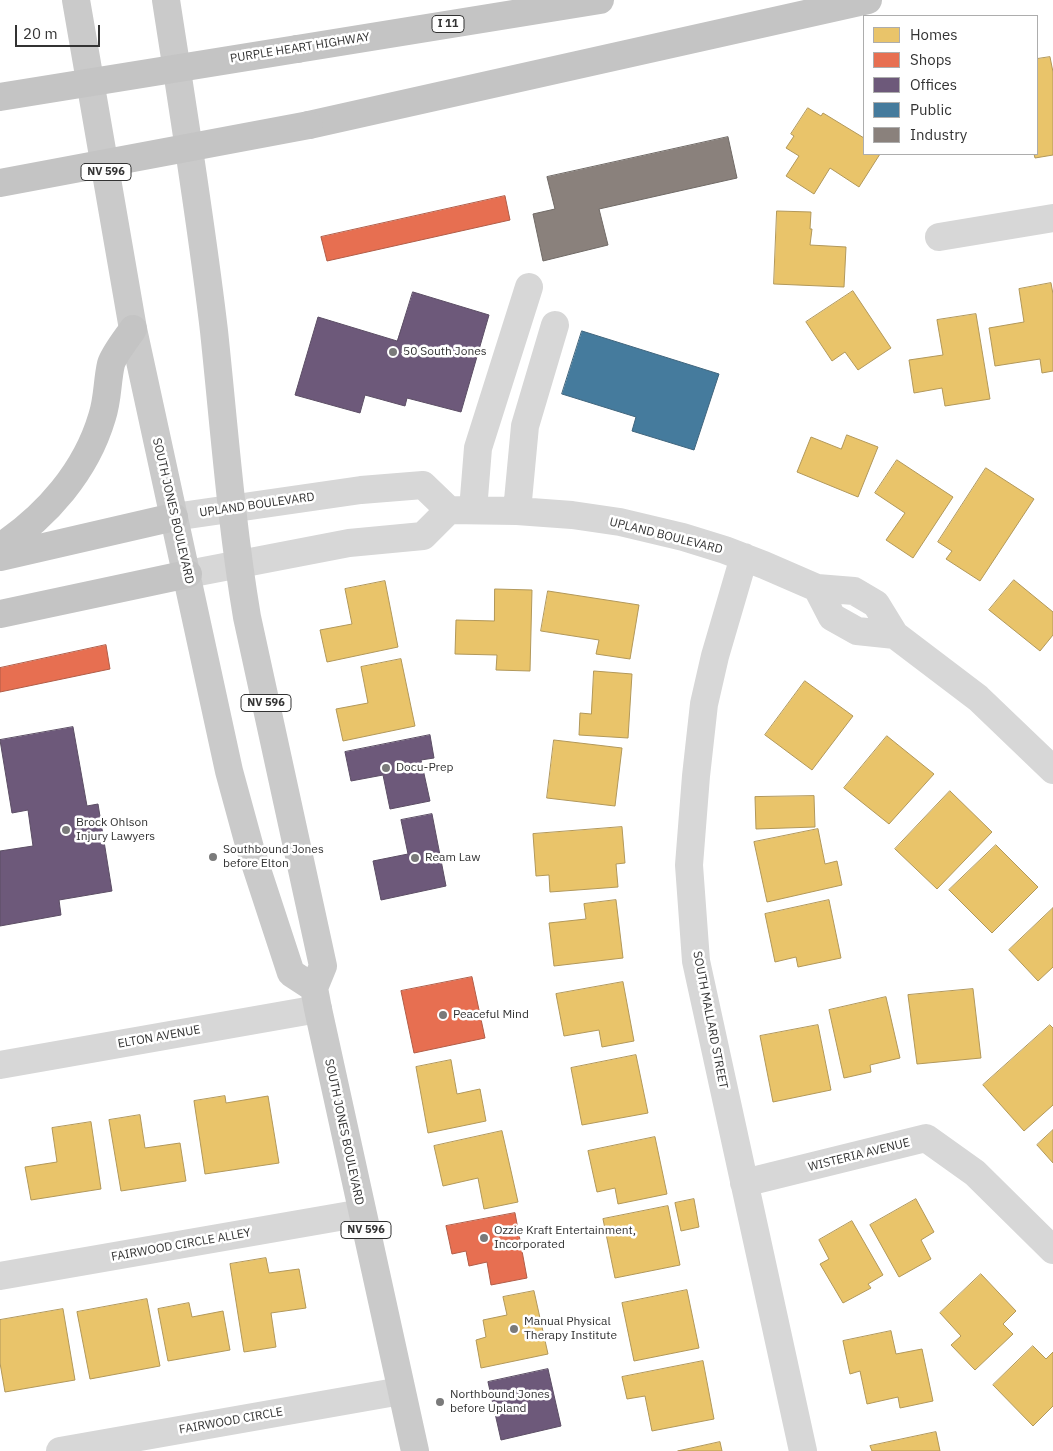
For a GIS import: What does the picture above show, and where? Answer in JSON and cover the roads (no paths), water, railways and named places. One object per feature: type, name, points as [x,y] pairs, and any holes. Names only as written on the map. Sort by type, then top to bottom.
[{"type":"highway","name":"PURPLE HEART HIGHWAY","points":[[0,97],[600,0]]},
{"type":"highway","points":[[0,183],[309,126],[868,0]]},
{"type":"highway","points":[[0,547],[43,512],[60,494],[82,464],[102,419],[108,393],[111,363],[133,328]]},
{"type":"highway","points":[[0,557],[174,517]]},
{"type":"highway","points":[[0,614],[188,574]]},
{"type":"main road","name":"NV 596","points":[[166,0],[214,329],[238,564],[251,636],[323,966],[316,999]]},
{"type":"main road","name":"SOUTH JONES BOULEVARD","points":[[77,7],[133,328],[188,574],[229,771],[250,848],[291,973],[316,999],[415,1451]]},
{"type":"street","points":[[939,237],[1053,218]]},
{"type":"street","points":[[188,574],[349,543],[423,536],[461,510],[478,448],[529,287]]},
{"type":"street","points":[[517,511],[524,426],[555,324]]},
{"type":"street","name":"UPLAND BOULEVARD","points":[[174,517],[361,490],[423,485],[461,510],[517,511],[572,515],[639,526],[704,544],[744,557],[817,588],[832,617],[857,632],[895,635],[978,698],[1053,770]]},
{"type":"street","name":"SOUTH MALLARD STREET","points":[[744,557],[715,656],[704,704],[689,865],[696,961],[803,1451]]},
{"type":"street","name":"ELTON AVENUE","points":[[0,1065],[316,999]]},
{"type":"street","name":"WISTERIA AVENUE","points":[[744,1184],[926,1138],[975,1173],[1053,1250]]},
{"type":"street","name":"FAIRWOOD CIRCLE ALLEY","points":[[0,1276],[362,1213]]},
{"type":"street","name":"FAIRWOOD CIRCLE","points":[[60,1451],[401,1391]]},
{"type":"place","name":"50 South Jones","points":[[393,352]]},
{"type":"place","name":"Docu-Prep","points":[[386,768]]},
{"type":"place","name":"Brock Ohlson Injury Lawyers","points":[[66,830]]},
{"type":"place","name":"Southbound Jones before Elton","points":[[213,857]]},
{"type":"place","name":"Ream Law","points":[[415,858]]},
{"type":"place","name":"Peaceful Mind","points":[[443,1015]]},
{"type":"place","name":"Ozzie Kraft Entertainment, Incorporated","points":[[484,1238]]},
{"type":"place","name":"Manual Physical Therapy Institute","points":[[514,1329]]},
{"type":"place","name":"Northbound Jones before Upland","points":[[440,1402]]}]
